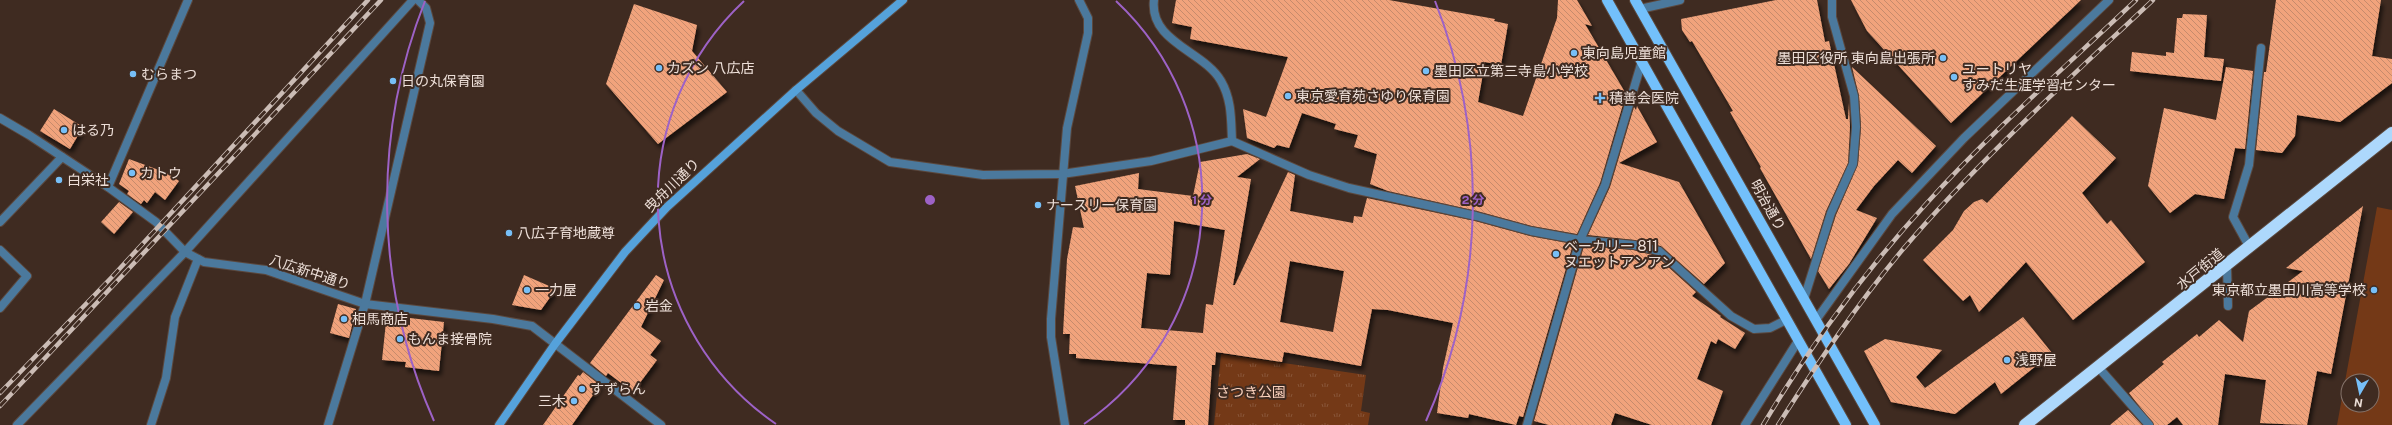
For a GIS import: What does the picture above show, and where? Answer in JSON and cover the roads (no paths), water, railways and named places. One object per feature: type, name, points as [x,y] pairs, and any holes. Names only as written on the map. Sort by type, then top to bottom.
[{"type":"highway","name":"水戸街道","points":[[2025,425],[2250,248],[2392,133]]},
{"type":"main road","points":[[1607,0],[1846,425]]},
{"type":"main road","name":"明治通り","points":[[1638,4],[1875,425]]},
{"type":"street","points":[[108,186],[188,0]]},
{"type":"street","points":[[17,425],[185,252],[413,0]]},
{"type":"street","points":[[328,425],[365,304],[430,23],[426,8],[418,0]]},
{"type":"street","name":"曳舟川通り","points":[[499,425],[555,344],[625,252],[667,206],[796,90],[903,0]]},
{"type":"street","points":[[1065,425],[1051,337],[1062,174],[1067,128],[1088,33],[1088,18],[1079,0]]},
{"type":"street","points":[[1154,0],[1153,10],[1160,26],[1172,40],[1202,60],[1221,80],[1230,100],[1232,141]]},
{"type":"street","points":[[1638,4],[1680,0]]},
{"type":"street","points":[[1804,299],[1831,213],[1853,164],[1856,127],[1854,96],[1832,17],[1832,0]]},
{"type":"street","points":[[1816,320],[1892,214],[1964,138],[2109,0]]},
{"type":"street","points":[[2250,248],[2234,217],[2249,165],[2261,48]]},
{"type":"street","points":[[1527,425],[1580,240],[1605,185],[1642,61]]},
{"type":"street","points":[[796,90],[816,113],[838,131],[890,162],[983,175],[1062,174],[1151,161],[1232,141],[1309,175],[1349,188],[1476,216],[1531,231],[1580,240],[1634,245],[1659,252],[1731,316],[1754,329],[1770,328],[1786,320]]},
{"type":"street","name":"八広新中通り","points":[[0,118],[108,186],[156,222],[185,252],[204,262],[266,270],[365,304],[532,326],[661,425]]},
{"type":"street","points":[[0,222],[62,157]]},
{"type":"street","points":[[0,250],[27,276],[0,308]]},
{"type":"street","points":[[151,425],[166,378],[175,317],[198,259]]},
{"type":"street","points":[[2227,266],[2228,306]]},
{"type":"street","points":[[1745,425],[1798,341]]},
{"type":"street","points":[[2099,368],[2149,425]]},
{"type":"railway","points":[[0,393],[111,278],[368,0]]},
{"type":"railway","points":[[0,406],[381,0]]},
{"type":"railway","points":[[1763,425],[1819,338],[1839,310],[1903,230],[1951,177],[2002,125],[2136,0]]},
{"type":"railway","points":[[1778,425],[1854,313],[1887,269],[1933,215],[2025,121],[2153,0]]},
{"type":"place","name":"東向島児童館","points":[[1574,53]]},
{"type":"place","name":"墨田区役所 東向島出張所","points":[[1943,58]]},
{"type":"place","name":"カズン 八広店","points":[[659,68]]},
{"type":"place","name":"墨田区立第三寺島小学校","points":[[1426,71]]},
{"type":"place","name":"むらまつ","points":[[133,74]]},
{"type":"place","name":"ユートリヤ すみだ生涯学習センター","points":[[1954,77]]},
{"type":"place","name":"日の丸保育園","points":[[393,81]]},
{"type":"place","name":"東京愛育苑さゆり保育園","points":[[1288,96]]},
{"type":"place","name":"積善会医院","points":[[1600,98]]},
{"type":"place","name":"はる乃","points":[[64,130]]},
{"type":"place","name":"カトウ","points":[[132,173]]},
{"type":"place","name":"白栄社","points":[[59,180]]},
{"type":"place","name":"ナースリー保育園","points":[[1038,205]]},
{"type":"place","name":"八広子育地蔵尊","points":[[509,233]]},
{"type":"place","name":"ベーカリー 811 ヌエットアンアン","points":[[1556,254]]},
{"type":"place","name":"一力屋","points":[[527,290]]},
{"type":"place","name":"東京都立墨田川高等学校","points":[[2374,290]]},
{"type":"place","name":"岩金","points":[[637,306]]},
{"type":"place","name":"相馬商店","points":[[344,319]]},
{"type":"place","name":"もんま接骨院","points":[[400,339]]},
{"type":"place","name":"浅野屋","points":[[2007,360]]},
{"type":"place","name":"すずらん","points":[[582,389]]},
{"type":"place","name":"三木","points":[[574,401]]},
{"type":"park label","name":"さつき公園","points":[[1251,392]]}]
